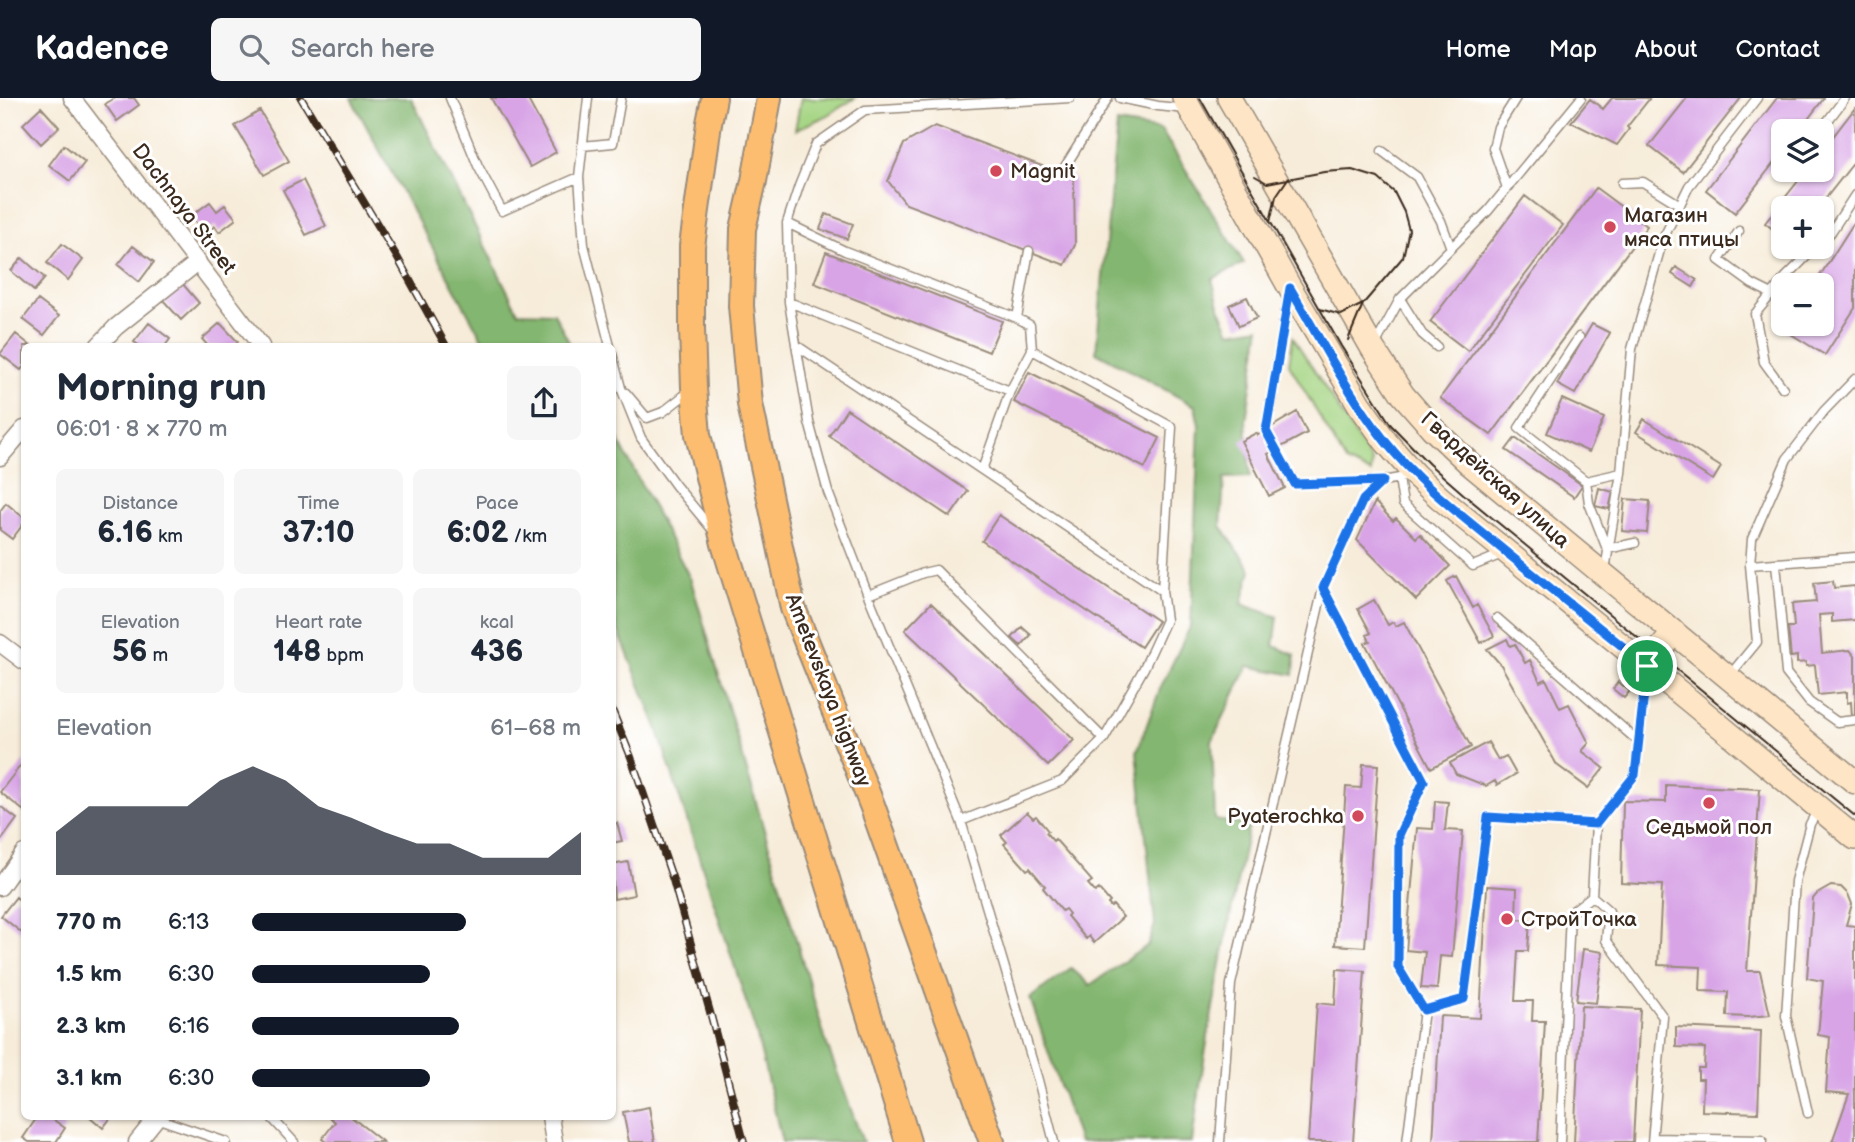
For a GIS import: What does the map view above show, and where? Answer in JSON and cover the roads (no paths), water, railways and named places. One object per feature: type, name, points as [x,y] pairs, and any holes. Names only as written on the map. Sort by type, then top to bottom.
[{"type":"main road","points":[[714,98],[692,246],[694,388],[698,435],[724,544],[908,1142]]},
{"type":"main road","name":"Ametevskaya highway","points":[[769,98],[743,229],[741,306],[750,404],[793,608],[872,806],[988,1135]]},
{"type":"main road","name":"Гвардейская улица","points":[[1229,98],[1373,349],[1403,395],[1432,428],[1470,464],[1855,782]]},
{"type":"main road","name":"Гвардейская улица","points":[[1187,104],[1290,288],[1359,404],[1407,477],[1440,498],[1855,838]]},
{"type":"main road","points":[[1647,666],[1674,632]]},
{"type":"street","name":"Dachnaya Street","points":[[72,98],[259,343]]},
{"type":"street","points":[[101,343],[116,327],[198,262]]},
{"type":"street","points":[[0,457],[21,432]]},
{"type":"street","points":[[0,643],[21,660]]},
{"type":"street","points":[[0,887],[21,857]]},
{"type":"street","points":[[137,1142],[155,1120]]},
{"type":"street","points":[[551,1120],[554,1142]]},
{"type":"lane","points":[[450,98],[478,166],[502,211],[579,177]]},
{"type":"lane","points":[[587,98],[579,177],[584,245],[609,343]]},
{"type":"lane","points":[[582,146],[613,143],[621,98]]},
{"type":"lane","points":[[1054,1142],[961,821],[828,492],[809,422],[789,302],[787,223],[817,144],[866,110],[1070,98]]},
{"type":"lane","points":[[1061,173],[1108,98]]},
{"type":"lane","points":[[1120,98],[1158,106],[1187,104]]},
{"type":"lane","points":[[1507,188],[1493,148],[1498,127],[1516,98]]},
{"type":"lane","points":[[1373,349],[1400,299],[1488,211],[1581,98]]},
{"type":"lane","points":[[1604,575],[1621,473],[1632,349],[1663,239],[1689,186],[1756,98]]},
{"type":"lane","points":[[1828,119],[1845,98]]},
{"type":"lane","points":[[1382,152],[1417,177],[1441,221],[1451,248]]},
{"type":"lane","points":[[1622,183],[1643,182],[1680,205]]},
{"type":"lane","points":[[1834,227],[1855,195]]},
{"type":"lane","points":[[787,223],[845,250],[1030,325],[1032,350],[1010,391],[982,470]]},
{"type":"lane","points":[[1739,230],[1719,260],[1752,284],[1771,294]]},
{"type":"lane","points":[[1017,318],[1029,251]]},
{"type":"lane","points":[[1792,273],[1805,259]]},
{"type":"lane","points":[[1290,288],[1266,431],[1295,484],[1383,481],[1407,477],[1403,504],[1473,566],[1506,553]]},
{"type":"lane","points":[[1771,295],[1755,314],[1764,362],[1783,388]]},
{"type":"lane","points":[[1400,299],[1422,334],[1437,347]]},
{"type":"lane","points":[[789,302],[1010,391]]},
{"type":"lane","points":[[1579,337],[1519,428],[1586,481],[1589,503],[1607,549]]},
{"type":"lane","points":[[796,345],[1162,591]]},
{"type":"lane","points":[[961,821],[1062,781],[1104,739],[1144,668],[1166,620],[1162,591],[1172,427],[1032,350]]},
{"type":"lane","points":[[616,369],[641,438],[724,544]]},
{"type":"lane","points":[[1728,677],[1757,642],[1751,565],[1752,539],[1787,459],[1824,411],[1855,379]]},
{"type":"lane","points":[[621,388],[647,418],[663,412],[694,388]]},
{"type":"lane","points":[[1586,481],[1621,473]]},
{"type":"lane","points":[[1220,1142],[1231,985],[1323,588],[1363,500],[1383,481]]},
{"type":"lane","points":[[1607,549],[1635,544]]},
{"type":"lane","points":[[1751,565],[1855,557]]},
{"type":"lane","points":[[1776,563],[1786,673],[1809,702],[1837,722],[1855,720]]},
{"type":"lane","points":[[868,595],[936,570],[1104,739]]},
{"type":"lane","points":[[1323,588],[1424,781],[1399,835],[1398,967],[1424,1010],[1407,1142]]},
{"type":"lane","points":[[1497,618],[1639,742]]},
{"type":"lane","points":[[1560,1142],[1570,913],[1591,897],[1596,824],[1635,775],[1647,666]]},
{"type":"lane","points":[[1808,1113],[1786,1016],[1795,881],[1810,824],[1818,808]]},
{"type":"lane","points":[[1424,1010],[1464,999],[1488,817],[1596,824]]},
{"type":"lane","points":[[1591,897],[1609,911],[1606,940],[1663,1017],[1653,1140],[1762,1142]]},
{"type":"lane","points":[[165,1120],[226,1142]]},
{"type":"lane","points":[[274,1120],[294,1142]]},
{"type":"tram line","points":[[1200,98],[1341,346],[1391,425],[1429,464],[1468,498],[1855,816]]},
{"type":"tram line","points":[[1255,176],[1267,183],[1324,172],[1352,170],[1378,178],[1394,192],[1409,230],[1403,257],[1363,304],[1348,340]]},
{"type":"tram line","points":[[1270,222],[1276,196],[1289,177]]},
{"type":"tram line","points":[[1320,309],[1341,315],[1363,304]]},
{"type":"railway","points":[[301,98],[397,257],[444,343]]},
{"type":"railway","points":[[616,720],[673,880],[744,1142]]},
{"type":"place","name":"Magnit","points":[[996,171]]},
{"type":"place","name":"Магазин мяса птицы","points":[[1610,227]]},
{"type":"place","name":"Седьмой пол","points":[[1709,803]]},
{"type":"place","name":"Pyaterochka","points":[[1358,816]]},
{"type":"place","name":"СтройТочка","points":[[1507,919]]}]
